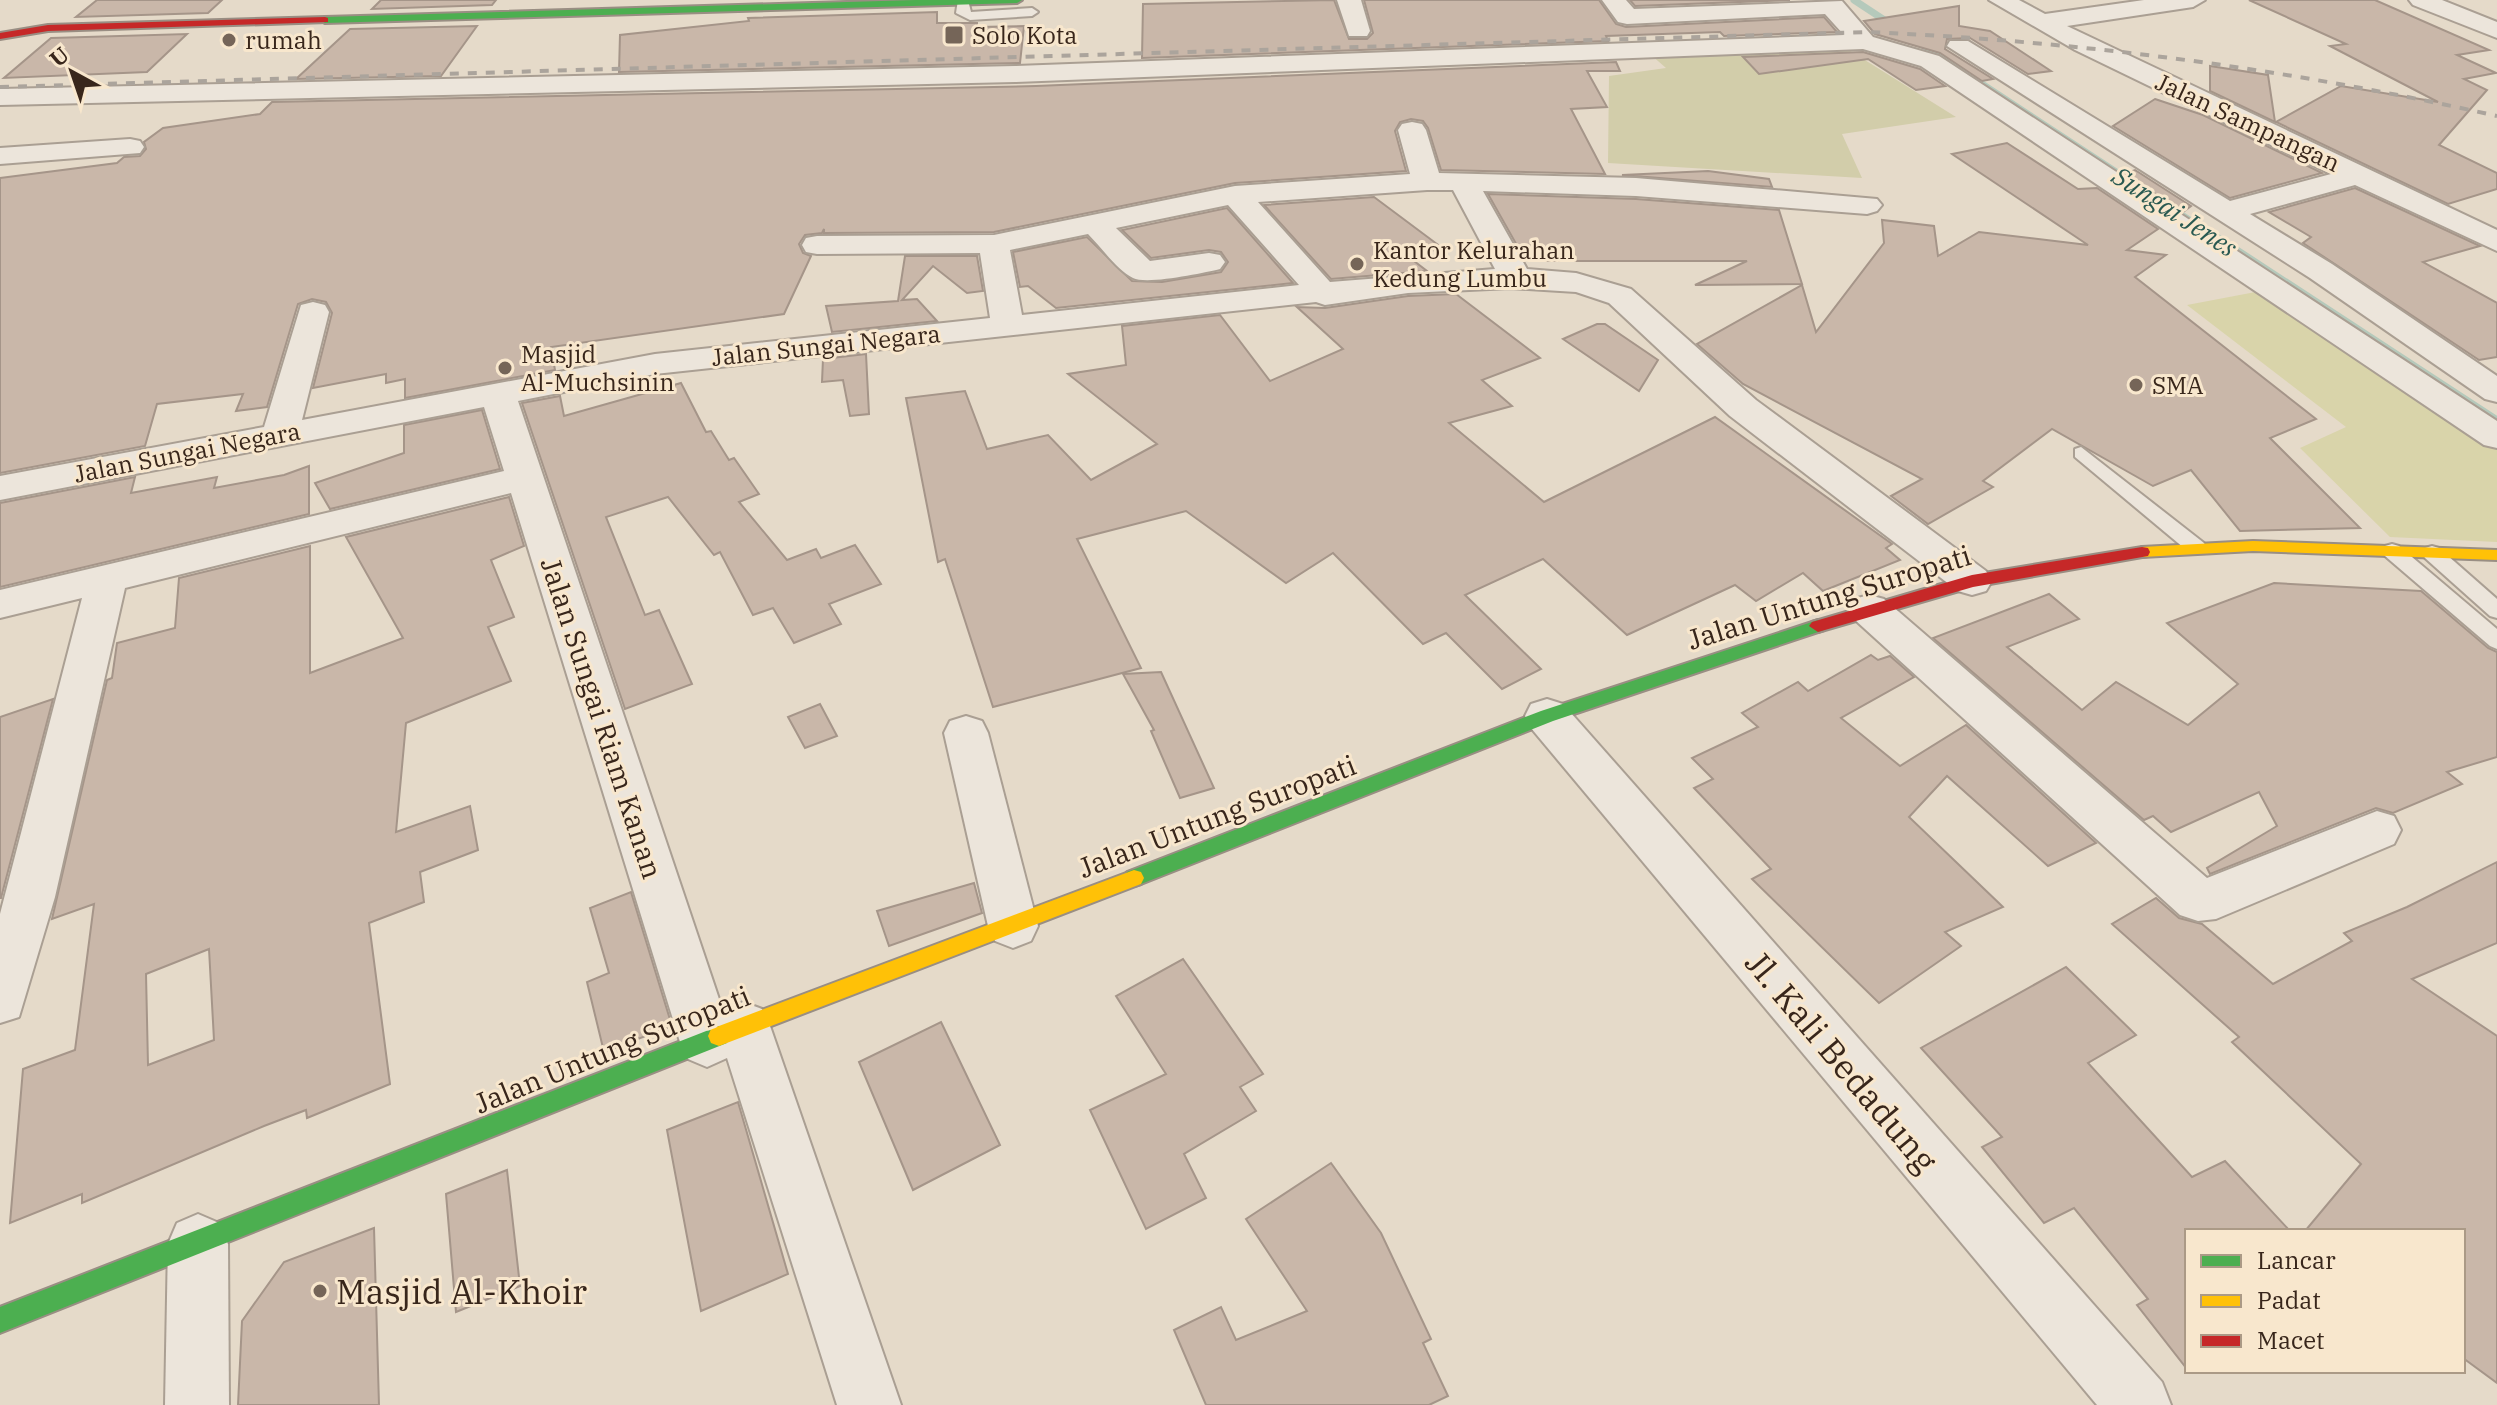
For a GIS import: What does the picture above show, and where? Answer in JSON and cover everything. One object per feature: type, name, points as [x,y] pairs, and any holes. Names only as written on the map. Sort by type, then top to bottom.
[{"type":"street","points":[[48,28],[715,5],[1017,0]]},
{"type":"street","points":[[1349,0],[1358,31]]},
{"type":"street","points":[[1614,0],[1627,17],[1829,3],[1864,42]]},
{"type":"street","name":"Jalan Sampangan","points":[[2001,0],[2041,34],[2094,50],[2497,242]]},
{"type":"street","points":[[2041,34],[2193,0]]},
{"type":"street","points":[[2421,0],[2497,31]]},
{"type":"street","points":[[0,36],[183,5]]},
{"type":"street","points":[[2008,43],[1976,41],[1959,46],[2227,233],[2497,437]]},
{"type":"street","points":[[0,97],[984,75],[1864,42],[1930,61],[2497,392]]},
{"type":"street","points":[[1412,130],[1427,181]]},
{"type":"street","points":[[0,156],[130,147]]},
{"type":"street","points":[[2227,233],[2360,175]]},
{"type":"street","points":[[817,245],[994,244],[1097,226],[1235,195],[1427,181],[1636,187],[1867,205]]},
{"type":"street","points":[[1463,182],[1517,280]]},
{"type":"street","points":[[1235,195],[1325,295]]},
{"type":"street","points":[[1097,226],[1143,271],[1209,262]]},
{"type":"street","points":[[994,244],[1008,327]]},
{"type":"street","name":"Jalan Sungai Negara","points":[[0,488],[668,362],[1325,295],[1408,283],[1517,280],[1599,286],[1620,296],[1743,408],[1972,581]]},
{"type":"street","points":[[280,435],[313,312]]},
{"type":"street","name":"Jalan Sungai Riam Kanan","points":[[498,394],[524,478],[725,1034],[869,1405]]},
{"type":"street","points":[[0,604],[524,478]]},
{"type":"street","name":"Jalan Untung Suropati","points":[[0,1320],[725,1034],[1013,926],[1547,716],[1869,609],[1972,581],[2136,553],[2197,548],[2497,555]]},
{"type":"street","points":[[0,1000],[15,902],[107,579]]},
{"type":"street","points":[[1869,609],[2198,900],[2216,898],[2377,830]]},
{"type":"street","name":"Jl. Kali Bedadung","points":[[1547,716],[2139,1405]]},
{"type":"street","points":[[966,733],[1013,926]]},
{"type":"street","points":[[197,1405],[198,1244]]},
{"type":"lane","points":[[963,1],[962,13],[970,16],[1032,12]]},
{"type":"lane","points":[[2081,453],[2197,548]]},
{"type":"lane","points":[[2392,551],[2497,641]]},
{"type":"lane","points":[[2432,553],[2497,611]]},
{"type":"shaded area","points":[[1844,47],[1956,117],[1842,134],[1862,178],[1608,163],[1609,76],[1666,68],[1650,54]]},
{"type":"shaded area","points":[[2266,290],[2497,449],[2497,542],[2390,537],[2300,448],[2346,427],[2187,305]]},
{"type":"building","points":[[97,0],[222,0],[208,13],[76,17]]},
{"type":"building","points":[[381,0],[496,0],[492,5],[372,9]]},
{"type":"building","points":[[1334,0],[1349,39],[1367,39],[1373,33],[1364,0],[1599,0],[1616,24],[1626,27],[1824,17],[1837,32],[1606,36],[1608,41],[1142,58],[1143,4]]},
{"type":"building","points":[[1630,0],[1790,0],[1635,6]]},
{"type":"building","points":[[2249,0],[2375,0],[2489,50],[2457,55],[2496,73],[2464,79],[2487,90],[2439,145],[2497,173],[2497,189],[2448,204],[2276,122],[2341,86],[2438,102],[2330,46],[2346,44]]},
{"type":"building","points":[[1959,6],[1959,26],[1990,31],[2051,71],[2028,74],[1970,38],[1947,39],[1945,49],[1993,79],[1982,81],[1940,53],[1875,34],[1864,21]]},
{"type":"building","points":[[937,12],[937,23],[977,23],[977,27],[1024,26],[1020,63],[619,72],[620,35],[749,21],[748,18]]},
{"type":"building","points":[[477,26],[441,76],[296,79],[350,29]]},
{"type":"building","points":[[187,34],[147,72],[4,78],[51,38]]},
{"type":"building","points":[[1863,52],[1920,69],[1945,86],[1916,90],[1868,59],[1759,74],[1743,57]]},
{"type":"building","points":[[1616,62],[1620,71],[1587,71],[1607,107],[1571,109],[1605,174],[1441,170],[1428,128],[1423,121],[1411,119],[1400,122],[1395,131],[1406,171],[1235,183],[994,232],[824,233],[824,229],[822,233],[805,235],[799,244],[803,253],[811,256],[784,314],[551,347],[555,370],[405,398],[405,379],[386,383],[386,374],[313,388],[332,313],[326,302],[312,299],[298,304],[267,407],[236,411],[243,394],[157,404],[145,446],[0,473],[0,178],[117,163],[124,157],[140,156],[146,149],[144,142],[163,128],[260,114],[272,102],[1036,86]]},
{"type":"building","points":[[2210,66],[2268,75],[2275,122],[2210,91]]},
{"type":"building","points":[[2155,99],[2203,115],[2322,173],[2230,198],[2113,126]]},
{"type":"building","points":[[2007,143],[2078,189],[2097,188],[2158,229],[2127,250],[2166,255],[2135,277],[2316,419],[2270,438],[2360,528],[2240,531],[2191,470],[2153,486],[2052,429],[1983,481],[1993,487],[1928,524],[1891,496],[1922,479],[1743,384],[1697,344],[1802,285],[1816,332],[1884,243],[1882,220],[1934,226],[1938,256],[1979,232],[2088,245],[1952,154]]},
{"type":"building","points":[[2135,170],[2191,206],[2183,212],[2125,174]]},
{"type":"building","points":[[1708,171],[1769,179],[1772,187],[1622,175]]},
{"type":"building","points":[[2355,188],[2480,246],[2423,262],[2497,303],[2497,357],[2479,360],[2303,243],[2311,237],[2269,212]]},
{"type":"building","points":[[1488,194],[1636,199],[1779,210],[1802,284],[1695,285],[1747,261],[1538,261],[1531,248],[1519,249]]},
{"type":"building","points":[[1374,197],[1445,250],[1401,251],[1427,271],[1331,279],[1264,205]]},
{"type":"building","points":[[1227,208],[1293,283],[1056,308],[1028,286],[1020,287],[1013,252],[1087,237],[1132,281],[1162,282],[1221,272],[1228,262],[1221,252],[1209,250],[1151,258],[1122,230]]},
{"type":"building","points":[[905,256],[977,256],[983,291],[967,293],[933,266],[902,300],[917,299],[937,321],[832,332],[826,306],[898,301]]},
{"type":"building","points":[[1456,294],[1540,358],[1482,380],[1512,406],[1449,423],[1544,502],[1715,417],[1892,544],[1886,548],[1900,560],[1823,591],[1803,573],[1756,601],[1735,585],[1627,635],[1543,559],[1465,595],[1541,669],[1502,689],[1446,633],[1423,644],[1333,553],[1286,583],[1186,511],[1077,539],[1141,668],[993,707],[945,559],[938,562],[906,398],[965,391],[987,449],[1048,435],[1091,480],[1157,444],[1068,374],[1126,365],[1122,326],[1220,315],[1270,381],[1343,349],[1297,307],[1325,308],[1408,296]]},
{"type":"building","points":[[1597,324],[1605,324],[1658,360],[1639,391],[1563,339]]},
{"type":"building","points":[[866,354],[869,414],[850,416],[843,380],[822,382],[823,359]]},
{"type":"building","points":[[681,383],[706,432],[711,431],[729,460],[734,458],[759,494],[739,502],[787,560],[816,549],[821,558],[855,545],[881,584],[829,604],[841,624],[794,643],[773,608],[753,615],[720,552],[714,555],[668,497],[606,517],[645,615],[659,610],[692,684],[625,709],[522,403],[560,396],[564,416]]},
{"type":"building","points":[[482,410],[500,469],[330,509],[315,483],[404,453],[404,425]]},
{"type":"building","points":[[309,466],[309,514],[0,587],[0,503],[135,477],[131,493],[217,477],[214,488],[284,475]]},
{"type":"building","points":[[509,497],[524,546],[491,560],[514,617],[488,627],[511,681],[406,723],[396,832],[470,806],[478,850],[420,872],[424,902],[369,923],[390,1084],[307,1118],[306,1110],[264,1126],[82,1203],[82,1194],[10,1223],[23,1069],[75,1050],[94,904],[52,919],[107,680],[112,678],[117,643],[175,628],[179,578],[310,546],[310,673],[403,638],[346,537]],"holes":[[[209,949],[214,1040],[148,1065],[146,974]]]},
{"type":"building","points":[[2274,583],[2421,591],[2488,648],[2497,652],[2497,757],[2447,772],[2462,784],[2393,813],[2376,808],[2210,874],[2207,868],[2277,826],[2259,792],[2171,832],[2153,816],[2144,820],[1933,638],[2049,594],[2079,619],[2007,647],[2082,710],[2116,682],[2188,725],[2238,684],[2167,623]]},
{"type":"building","points":[[1871,655],[1878,660],[1890,656],[1914,677],[1841,718],[1900,766],[1966,725],[2096,843],[2048,866],[1947,776],[1909,817],[2003,907],[1945,932],[1961,946],[1879,1003],[1752,879],[1771,869],[1694,788],[1713,779],[1692,758],[1758,727],[1742,713],[1798,682],[1808,691]]},
{"type":"building","points":[[1161,672],[1214,788],[1180,798],[1151,731],[1154,730],[1123,674]]},
{"type":"building","points":[[53,699],[1,898],[0,898],[0,717]]},
{"type":"building","points":[[820,704],[837,736],[805,748],[788,717]]},
{"type":"building","points":[[2497,862],[2497,943],[2412,979],[2497,1036],[2497,1383],[2465,1359],[2465,1229],[2307,1229],[2361,1164],[2232,1042],[2239,1037],[2112,924],[2156,898],[2179,918],[2202,924],[2273,984],[2352,941],[2344,933],[2407,907]]},
{"type":"building","points":[[974,883],[982,913],[889,946],[877,911]]},
{"type":"building","points":[[631,892],[672,1026],[604,1052],[587,982],[609,973],[590,908]]},
{"type":"building","points":[[1183,959],[1263,1074],[1240,1087],[1256,1111],[1184,1154],[1206,1198],[1146,1229],[1090,1110],[1166,1074],[1116,996]]},
{"type":"building","points":[[2066,967],[2136,1035],[2088,1063],[2192,1177],[2225,1161],[2288,1229],[2185,1229],[2185,1366],[2137,1305],[2148,1299],[2074,1208],[2044,1223],[1982,1147],[2002,1137],[1921,1048]]},
{"type":"building","points":[[941,1022],[1000,1145],[913,1190],[859,1062]]},
{"type":"building","points":[[738,1102],[788,1274],[701,1311],[667,1130]]},
{"type":"building","points":[[1331,1163],[1381,1233],[1431,1339],[1423,1343],[1448,1396],[1429,1405],[1206,1405],[1174,1330],[1221,1307],[1236,1340],[1307,1311],[1246,1219]]},
{"type":"building","points":[[507,1170],[520,1286],[456,1312],[446,1194]]},
{"type":"building","name":"Masjid Al-Khoir","points":[[374,1228],[379,1405],[238,1405],[242,1321],[284,1262]]},
{"type":"waterway","name":"Sungai Jenes","points":[[1854,0],[1895,27]]},
{"type":"waterway","name":"Sungai Jenes","points":[[1918,42],[2209,233]]},
{"type":"waterway","name":"Sungai Jenes","points":[[2206,231],[2497,421]]},
{"type":"railway","points":[[0,87],[1867,32],[2026,42],[2184,60],[2341,84],[2497,116]]},
{"type":"traffic: fast","points":[[325,20],[1017,0]]},
{"type":"traffic: fast","points":[[1134,878],[1547,716],[1818,626]]},
{"type":"traffic: fast","points":[[0,1320],[719,1036]]},
{"type":"traffic: slow","points":[[2142,552],[2253,546],[2497,555]]},
{"type":"traffic: slow","points":[[719,1036],[1134,878]]},
{"type":"traffic: jam","points":[[0,36],[48,28],[325,20]]},
{"type":"traffic: jam","points":[[1818,626],[1972,581],[2142,552]]},
{"type":"place","name":"Solo Kota","points":[[954,35]]},
{"type":"place","name":"rumah","points":[[229,40]]},
{"type":"place","name":"Kantor Kelurahan Kedung Lumbu","points":[[1357,264]]},
{"type":"place","name":"Masjid Al-Muchsinin","points":[[505,368]]},
{"type":"place","name":"SMA","points":[[2136,385]]},
{"type":"place","name":"Masjid Al-Khoir","points":[[320,1291]]}]
